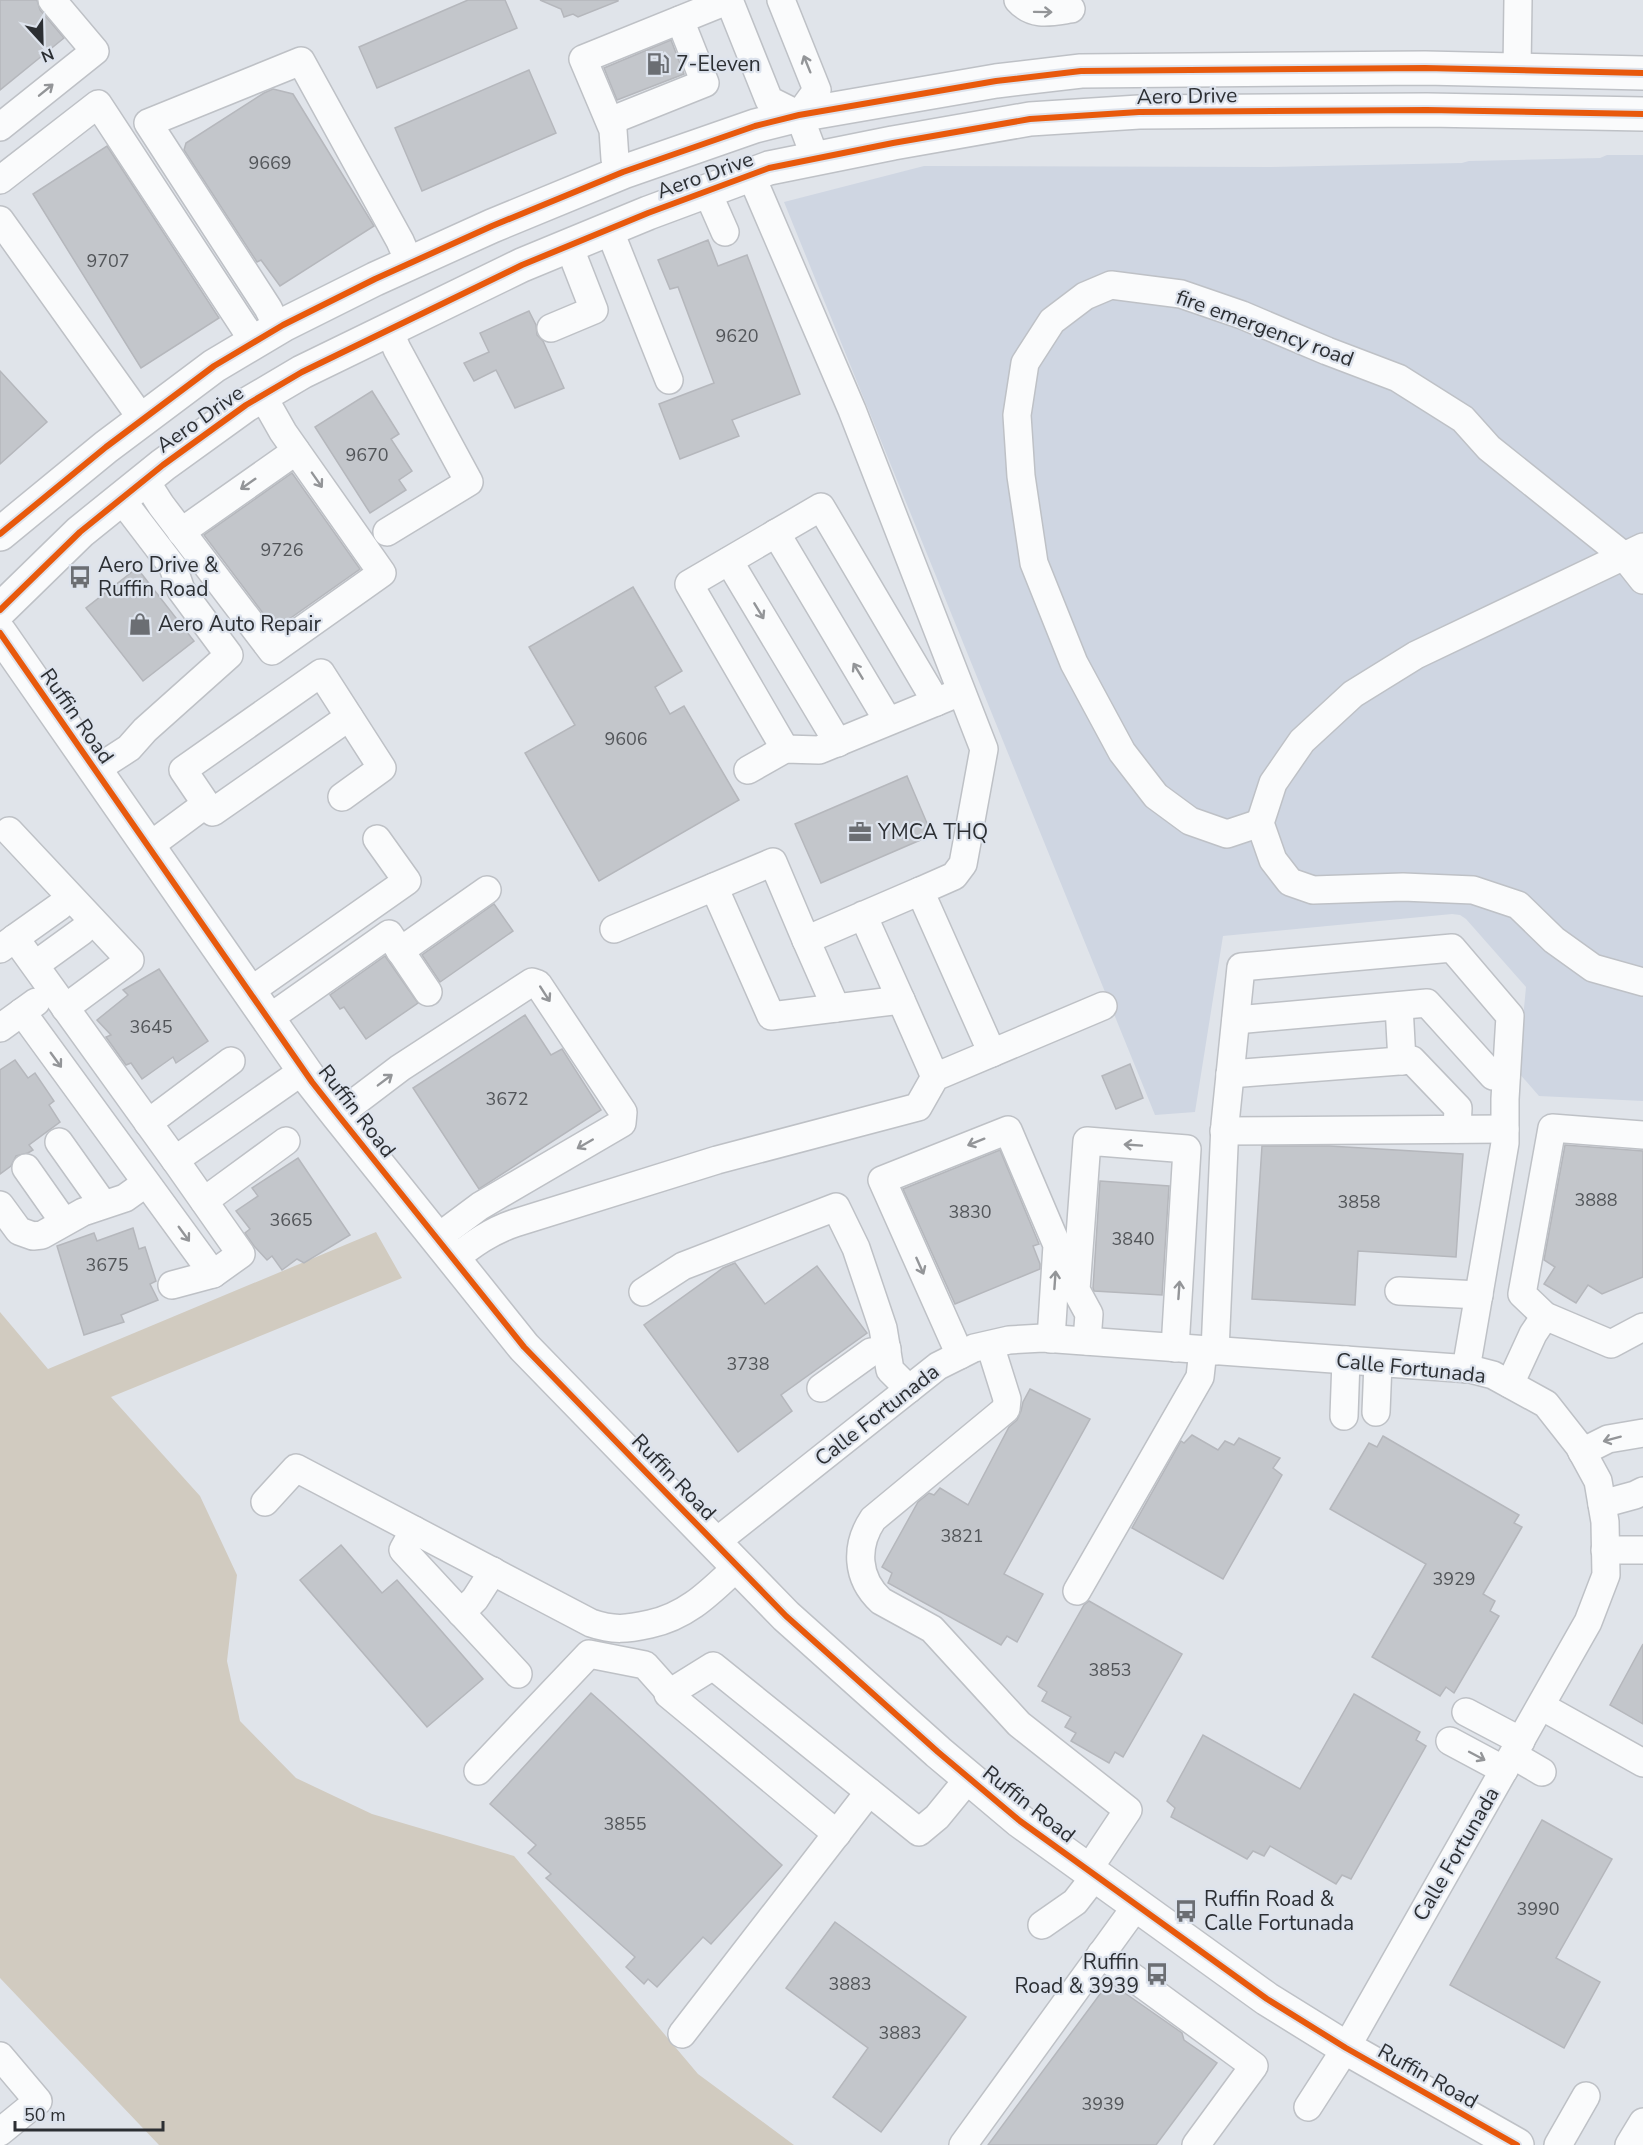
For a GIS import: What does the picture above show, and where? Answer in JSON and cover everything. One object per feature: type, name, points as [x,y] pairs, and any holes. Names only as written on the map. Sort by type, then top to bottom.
[{"type":"main road","name":"Aero Drive","points":[[0,534],[142,419],[214,366],[266,335],[492,226],[620,173],[754,126],[996,81],[1081,71],[1425,68],[1643,73]]},
{"type":"main road","points":[[1262,111],[1316,92],[1477,94],[1499,87],[1517,70]]},
{"type":"main road","name":"Aero Drive","points":[[0,610],[80,532],[133,489],[237,411],[302,372],[522,265],[707,191],[773,168],[893,143],[1030,119],[1139,112],[1427,110],[1643,114]]},
{"type":"main road","name":"Ruffin Road","points":[[0,633],[304,1070],[524,1347],[786,1616],[1020,1821],[1267,1999],[1503,2142]]},
{"type":"street","points":[[0,127],[95,51],[52,0]]},
{"type":"street","points":[[620,173],[615,159],[613,130],[583,58],[729,0],[769,100],[799,116],[816,160]]},
{"type":"street","points":[[781,0],[817,90],[799,116]]},
{"type":"street","points":[[1018,0],[1032,12],[1071,9]]},
{"type":"street","points":[[1517,70],[1518,0]]},
{"type":"street","points":[[610,121],[705,83],[680,20]]},
{"type":"street","points":[[266,335],[268,308],[148,123],[301,61],[410,264]]},
{"type":"street","points":[[0,180],[99,104],[266,335]]},
{"type":"street","points":[[751,175],[852,410],[984,749],[963,864],[954,876],[806,940]]},
{"type":"street","points":[[707,191],[725,232]]},
{"type":"street","points":[[0,220],[142,419]]},
{"type":"street","points":[[609,230],[669,380]]},
{"type":"street","points":[[551,328],[594,310],[568,246]]},
{"type":"street","name":"fire emergency road","points":[[1260,823],[1227,834],[1190,821],[1156,796],[1122,752],[1074,663],[1034,563],[1021,476],[1017,415],[1025,363],[1052,321],[1086,296],[1111,285],[1181,294],[1242,315],[1398,378],[1463,419],[1490,448],[1633,551],[1643,580]]},
{"type":"street","points":[[387,532],[469,482],[389,330]]},
{"type":"street","points":[[133,489],[181,532],[272,651],[382,573],[296,451],[262,396]]},
{"type":"street","points":[[181,532],[296,451]]},
{"type":"street","points":[[95,770],[129,748],[145,730],[230,655],[181,591],[173,567],[133,489]]},
{"type":"street","points":[[785,749],[689,584],[821,507],[936,702]]},
{"type":"street","points":[[776,533],[888,722]]},
{"type":"street","points":[[1633,551],[1416,655],[1353,694],[1302,741],[1273,783],[1260,823],[1273,860],[1290,882],[1313,890],[1403,887],[1473,890],[1518,905],[1554,940],[1593,968],[1643,982]]},
{"type":"street","points":[[729,561],[838,742]]},
{"type":"street","points":[[342,796],[382,768],[321,673],[183,770],[213,812],[349,717]]},
{"type":"street","points":[[748,770],[785,749],[819,750],[962,691]]},
{"type":"street","points":[[148,847],[206,804]]},
{"type":"street","points":[[0,1028],[22,1012],[59,999],[130,960],[9,831]]},
{"type":"street","points":[[249,992],[407,881],[378,839]]},
{"type":"street","points":[[614,929],[773,862],[836,1008]]},
{"type":"street","points":[[714,887],[771,1016],[901,1000]]},
{"type":"street","points":[[400,951],[487,890]]},
{"type":"street","points":[[920,891],[992,1053]]},
{"type":"street","points":[[60,906],[8,944],[59,999],[240,1254],[213,1274],[172,1285]]},
{"type":"street","points":[[863,915],[935,1077]]},
{"type":"street","points":[[46,957],[82,931],[92,920]]},
{"type":"street","points":[[268,1019],[389,934],[428,992]]},
{"type":"street","points":[[1077,1591],[1200,1377],[1209,1350],[1224,1131],[1241,967],[1452,948],[1510,1016],[1505,1143],[1466,1369]]},
{"type":"street","points":[[338,1114],[429,1049],[532,982],[538,984],[623,1112],[622,1123],[480,1206],[445,1248]]},
{"type":"street","points":[[1236,1020],[1427,1003],[1493,1076],[1506,1076]]},
{"type":"street","points":[[445,1248],[480,1238],[499,1228],[717,1160],[918,1107],[935,1077],[1103,1006]]},
{"type":"street","points":[[1399,1006],[1402,1061]]},
{"type":"street","points":[[22,1012],[213,1274]]},
{"type":"street","points":[[1230,1074],[1412,1060],[1458,1108],[1457,1130]]},
{"type":"street","points":[[148,1123],[231,1061]]},
{"type":"street","points":[[0,1205],[19,1231],[26,1235],[42,1235],[103,1204],[125,1198],[304,1070]]},
{"type":"street","points":[[1643,1135],[1552,1128],[1522,1294],[1545,1316],[1611,1344],[1643,1327]]},
{"type":"street","points":[[1224,1131],[1505,1129]]},
{"type":"street","points":[[960,1355],[882,1180],[1008,1130],[1057,1245],[1051,1339]]},
{"type":"street","points":[[204,1201],[286,1141]]},
{"type":"street","points":[[1087,1341],[1089,1314],[1076,1290],[1087,1141],[1187,1149],[1175,1348]]},
{"type":"street","points":[[59,1142],[103,1204]]},
{"type":"street","points":[[146,1183],[176,1161]]},
{"type":"street","points":[[26,1168],[64,1222]]},
{"type":"street","points":[[643,1292],[683,1266],[836,1207],[856,1248],[883,1328],[890,1370],[909,1389]]},
{"type":"street","points":[[1399,1291],[1479,1295]]},
{"type":"street","points":[[1510,1384],[1533,1334],[1545,1316]]},
{"type":"street","name":"Calle Fortunada","points":[[716,1542],[938,1366],[974,1348],[1009,1340],[1087,1341],[1466,1369],[1493,1375],[1546,1404],[1582,1452],[1598,1481],[1605,1522],[1606,1575],[1588,1622],[1513,1756],[1346,2048],[1308,2107]]},
{"type":"street","points":[[990,1345],[1007,1399],[1006,1409],[882,1510],[866,1530],[861,1544],[860,1558],[863,1574],[874,1594],[881,1601],[932,1629],[1019,1724],[1128,1810],[1075,1902],[1042,1924]]},
{"type":"street","points":[[821,1388],[871,1352],[887,1349]]},
{"type":"street","points":[[1344,1416],[1346,1360]]},
{"type":"street","points":[[1376,1412],[1378,1363]]},
{"type":"street","points":[[1582,1452],[1608,1439],[1643,1433]]},
{"type":"street","points":[[265,1502],[296,1468],[591,1623],[609,1629],[662,1622],[683,1613],[708,1595],[738,1566]]},
{"type":"street","points":[[1602,1504],[1643,1491]]},
{"type":"street","points":[[414,1530],[403,1550],[518,1674]]},
{"type":"street","points":[[1605,1550],[1643,1550]]},
{"type":"street","points":[[461,1613],[475,1599],[492,1571]]},
{"type":"street","points":[[478,1771],[589,1654],[645,1665],[670,1693],[668,1694],[837,1834]]},
{"type":"street","points":[[670,1693],[713,1666],[919,1832],[937,1817],[969,1778]]},
{"type":"street","points":[[1541,1706],[1643,1763]]},
{"type":"street","points":[[1466,1712],[1513,1756],[1542,1772]]},
{"type":"street","points":[[1450,1741],[1513,1756]]},
{"type":"street","points":[[682,2034],[869,1792]]},
{"type":"street","points":[[963,2145],[1137,1905]]},
{"type":"street","points":[[1101,1954],[1254,2066],[1196,2145]]},
{"type":"street","points":[[0,2055],[38,2101],[0,2132]]},
{"type":"street","points":[[1558,2145],[1586,2096]]},
{"type":"street","points":[[1629,2145],[1643,2122]]},
{"type":"shaded area","points":[[1607,155],[1643,155],[1643,1101],[1539,1096],[1518,1072],[1526,987],[1466,919],[1452,914],[1223,936],[1195,1112],[1155,1115],[784,202],[924,166],[1271,167],[1462,163],[1600,158]]},
{"type":"shaded area","points":[[376,1232],[402,1278],[111,1397],[200,1496],[237,1575],[227,1661],[240,1721],[296,1778],[372,1814],[514,1856],[698,2074],[794,2145],[159,2145],[0,1978],[0,1312],[48,1369]]},
{"type":"building","points":[[0,0],[37,0],[40,10],[64,38],[0,90]]},
{"type":"building","points":[[468,0],[505,0],[517,28],[377,88],[359,47]]},
{"type":"building","points":[[540,0],[618,1],[578,17],[573,14],[564,17],[561,9]]},
{"type":"building","points":[[671,40],[684,74],[617,100],[604,68]]},
{"type":"building","points":[[529,70],[556,133],[422,191],[395,128]]},
{"type":"building","points":[[273,89],[293,94],[374,226],[280,286],[261,260],[257,262],[184,150],[186,143]]},
{"type":"building","points":[[107,146],[219,318],[141,368],[33,194]]},
{"type":"building","points":[[708,240],[718,266],[747,255],[800,394],[732,420],[739,436],[680,459],[659,404],[714,383],[678,287],[670,289],[658,260]]},
{"type":"building","points":[[529,311],[536,325],[537,335],[543,341],[564,388],[515,408],[496,370],[474,381],[464,363],[489,352],[480,333]]},
{"type":"building","points":[[0,371],[47,422],[0,464]]},
{"type":"building","points":[[372,391],[399,434],[391,439],[412,471],[399,480],[406,490],[370,513],[315,427]]},
{"type":"building","points":[[292,473],[360,569],[275,629],[204,535]]},
{"type":"building","name":"Aero Auto Repair","points":[[137,568],[194,641],[143,681],[86,608]]},
{"type":"building","points":[[633,587],[682,671],[655,687],[670,714],[684,706],[739,800],[599,881],[525,753],[575,725],[529,647]]},
{"type":"building","points":[[907,776],[932,835],[821,883],[795,824]]},
{"type":"building","points":[[494,904],[513,931],[440,982],[422,955]]},
{"type":"building","points":[[385,956],[418,1003],[366,1039],[344,1007],[340,1009],[330,995]]},
{"type":"building","points":[[159,969],[208,1041],[176,1063],[173,1057],[142,1079],[131,1063],[126,1065],[106,1037],[111,1035],[97,1020],[128,995],[123,990]]},
{"type":"building","points":[[525,1015],[551,1055],[562,1049],[601,1110],[479,1189],[413,1088]]},
{"type":"building","points":[[15,1060],[28,1078],[35,1073],[54,1101],[49,1105],[60,1122],[29,1145],[33,1150],[16,1156],[11,1166],[0,1174],[0,1070]]},
{"type":"building","points":[[1130,1064],[1143,1098],[1116,1109],[1102,1076]]},
{"type":"building","points":[[1565,1145],[1643,1151],[1643,1277],[1602,1294],[1588,1285],[1576,1303],[1544,1284],[1555,1267],[1544,1260]]},
{"type":"building","points":[[1262,1146],[1329,1146],[1463,1154],[1456,1257],[1358,1251],[1355,1305],[1252,1299]]},
{"type":"building","points":[[1000,1150],[1039,1244],[1033,1246],[1040,1269],[955,1304],[903,1189]]},
{"type":"building","points":[[298,1158],[350,1235],[304,1263],[297,1259],[282,1270],[272,1256],[267,1260],[254,1246],[245,1233],[250,1229],[236,1211],[258,1196],[252,1188]]},
{"type":"building","points":[[1100,1181],[1169,1186],[1162,1295],[1094,1291]]},
{"type":"building","points":[[133,1228],[139,1249],[145,1247],[156,1281],[150,1284],[158,1300],[121,1315],[124,1322],[84,1335],[57,1246],[94,1233],[97,1241]]},
{"type":"building","points":[[735,1263],[765,1304],[817,1266],[867,1333],[781,1395],[792,1411],[738,1452],[644,1325],[723,1268]]},
{"type":"building","points":[[1030,1389],[1090,1419],[1004,1574],[1043,1594],[1017,1642],[1007,1636],[1001,1645],[888,1583],[892,1573],[882,1567],[918,1502],[929,1493],[934,1495],[940,1488],[968,1505],[1009,1427],[1017,1420]]},
{"type":"building","points":[[1192,1435],[1218,1450],[1225,1441],[1234,1445],[1239,1438],[1280,1458],[1273,1468],[1282,1475],[1223,1579],[1132,1528],[1181,1441],[1184,1443]]},
{"type":"building","points":[[1383,1436],[1519,1515],[1514,1523],[1522,1527],[1483,1594],[1495,1601],[1490,1611],[1499,1616],[1454,1693],[1446,1687],[1440,1696],[1372,1657],[1426,1564],[1330,1509],[1369,1443],[1377,1447]]},
{"type":"building","points":[[341,1545],[382,1593],[397,1580],[483,1679],[427,1727],[300,1580]]},
{"type":"building","points":[[1089,1601],[1182,1654],[1123,1757],[1115,1752],[1109,1763],[1071,1741],[1076,1733],[1065,1727],[1071,1717],[1042,1701],[1047,1692],[1038,1686],[1084,1605]]},
{"type":"building","points":[[1643,1644],[1643,1724],[1610,1705]]},
{"type":"building","points":[[591,1693],[782,1865],[711,1944],[703,1937],[657,1987],[648,1979],[644,1984],[626,1967],[635,1957],[546,1878],[551,1874],[528,1853],[536,1845],[490,1804]]},
{"type":"building","points":[[1354,1694],[1420,1732],[1416,1740],[1426,1746],[1351,1879],[1342,1875],[1336,1884],[1270,1846],[1264,1856],[1253,1851],[1247,1859],[1171,1817],[1175,1808],[1167,1801],[1203,1735],[1300,1789]]},
{"type":"building","points":[[1542,1820],[1612,1859],[1556,1958],[1600,1982],[1564,2048],[1450,1985]]},
{"type":"building","points":[[835,1922],[966,2017],[881,2132],[833,2097],[868,2048],[786,1988]]},
{"type":"building","points":[[1109,1982],[1182,2033],[1184,2040],[1217,2063],[1156,2145],[988,2145]]},
{"type":"cycle path","points":[[0,534],[106,447],[214,366],[283,325],[375,279],[492,226],[623,172],[755,126],[799,115],[996,81],[1081,71],[1425,68],[1643,73]]},
{"type":"cycle path","points":[[0,610],[80,532],[163,465],[246,405],[302,372],[522,265],[648,213],[769,168],[1030,119],[1139,112],[1427,110],[1643,114]]},
{"type":"cycle path","points":[[0,633],[312,1082],[338,1115],[524,1347],[786,1616],[938,1752],[1020,1821],[1267,1999],[1346,2048],[1517,2145]]},
{"type":"place","name":"7-Eleven","points":[[658,64]]},
{"type":"place","name":"Aero Drive & Ruffin Road","points":[[80,577]]},
{"type":"place","name":"Aero Auto Repair","points":[[140,624]]},
{"type":"place","name":"YMCA THQ","points":[[860,832]]},
{"type":"place","name":"Ruffin Road & Calle Fortunada","points":[[1186,1911]]},
{"type":"place","name":"Ruffin Road & 3939","points":[[1157,1974]]}]
